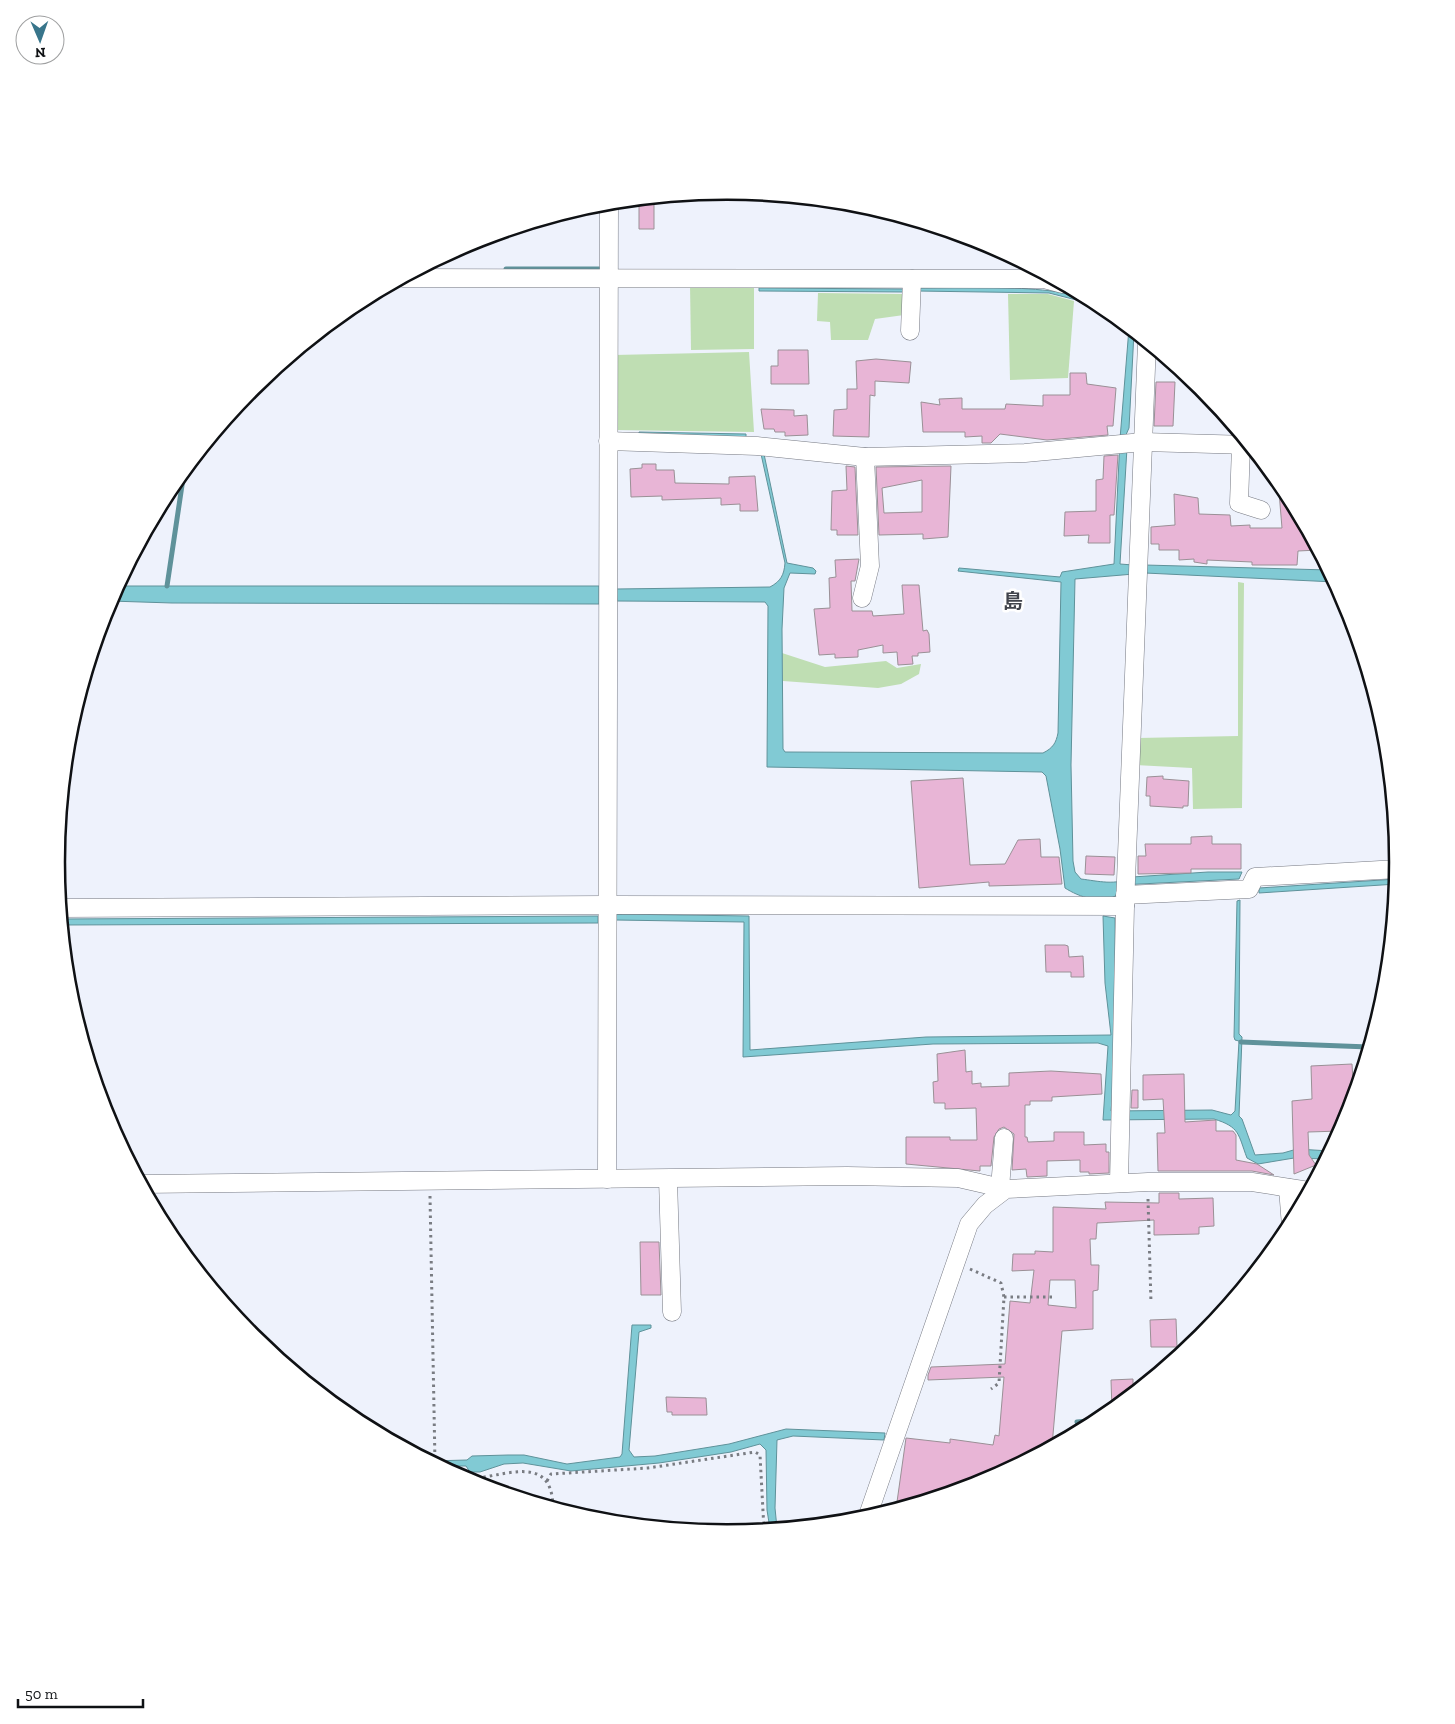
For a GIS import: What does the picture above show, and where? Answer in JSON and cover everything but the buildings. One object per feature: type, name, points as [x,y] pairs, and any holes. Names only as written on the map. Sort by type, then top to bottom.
[{"type":"street","points":[[607,1179],[606,905],[609,210]]},
{"type":"street","points":[[415,278],[1042,279]]},
{"type":"street","points":[[910,331],[912,279]]},
{"type":"street","points":[[1118,1183],[1125,901],[1147,349]]},
{"type":"street","points":[[608,441],[757,446],[865,457],[1025,453],[1142,442],[1242,445]]},
{"type":"street","points":[[1245,450],[1239,503],[1261,510]]},
{"type":"street","points":[[862,598],[870,566],[865,457]]},
{"type":"street","points":[[66,908],[1125,901],[1248,889],[1255,877],[1390,869]]},
{"type":"street","points":[[870,1509],[969,1224],[985,1205],[1003,1189],[1004,1138]]},
{"type":"street","points":[[149,1184],[847,1176],[958,1178],[1003,1189],[1148,1182],[1252,1182],[1303,1190]]},
{"type":"street","points":[[668,1179],[672,1312]]},
{"type":"street","points":[[1288,1188],[1290,1211]]},
{"type":"path","points":[[430,1181],[435,1455]]},
{"type":"path","points":[[1148,1182],[1151,1303]]},
{"type":"path","points":[[955,1264],[989,1276],[1001,1283],[1004,1297],[999,1383],[991,1388]]},
{"type":"path","points":[[1004,1297],[1053,1297]]},
{"type":"path","points":[[547,1481],[551,1474],[648,1468],[755,1452],[760,1455],[764,1523]]},
{"type":"path","points":[[484,1478],[528,1470],[547,1481],[552,1493],[553,1501]]},
{"type":"green space","points":[[690,284],[754,286],[754,349],[691,350]]},
{"type":"green space","points":[[818,293],[903,294],[904,315],[875,319],[868,340],[831,340],[830,322],[817,321]]},
{"type":"green space","points":[[1008,294],[1048,294],[1074,301],[1068,378],[1010,380]]},
{"type":"green space","points":[[749,352],[754,432],[614,430],[614,355]]},
{"type":"green space","points":[[1238,582],[1244,583],[1242,808],[1193,809],[1192,768],[1135,765],[1138,738],[1238,736]]},
{"type":"green space","points":[[782,653],[825,667],[886,661],[897,668],[921,664],[919,674],[901,684],[878,688],[783,681]]},
{"type":"water","points":[[759,288],[904,289],[904,292],[759,291]]},
{"type":"water","points":[[917,288],[1015,288],[1067,293],[1080,301],[1049,293],[917,291]]},
{"type":"water","points":[[1128,334],[1134,338],[1129,428],[1125,437],[1127,448],[1120,564],[1133,565],[1134,574],[1075,579],[1071,765],[1073,861],[1075,872],[1081,879],[1107,882],[1126,880],[1132,877],[1208,872],[1242,872],[1239,879],[1120,885],[1117,895],[1098,900],[1084,897],[1065,888],[1060,849],[1046,776],[1042,772],[767,767],[768,606],[765,602],[617,601],[616,589],[770,587],[779,580],[783,574],[785,563],[761,454],[764,454],[787,563],[813,568],[816,571],[815,574],[790,573],[784,588],[782,629],[783,749],[785,752],[1043,753],[1054,745],[1058,733],[1061,582],[958,571],[959,568],[1060,577],[1062,572],[1114,564],[1120,439]]},
{"type":"water","points":[[639,432],[746,434],[746,439],[639,437]]},
{"type":"water","points":[[1145,565],[1322,570],[1328,582],[1145,573]]},
{"type":"water","points":[[125,586],[599,586],[599,604],[118,601]]},
{"type":"water","points":[[1390,879],[1389,884],[1259,893],[1259,888]]},
{"type":"water","points":[[1240,900],[1239,1034],[1242,1037],[1239,1116],[1242,1119],[1255,1155],[1283,1153],[1297,1149],[1324,1151],[1320,1159],[1294,1158],[1258,1164],[1247,1158],[1237,1133],[1229,1125],[1214,1119],[1103,1120],[1108,1046],[1098,1043],[933,1044],[743,1057],[744,922],[616,920],[616,914],[749,916],[750,1050],[926,1037],[1111,1035],[1105,983],[1103,916],[1115,918],[1116,1056],[1111,1111],[1212,1110],[1231,1115],[1235,1111],[1239,1041],[1235,1040],[1234,1037],[1237,901]]},
{"type":"water","points":[[598,916],[598,923],[68,925],[68,919]]},
{"type":"water","points":[[632,1325],[651,1325],[651,1328],[639,1332],[629,1450],[634,1457],[655,1456],[729,1444],[786,1429],[885,1433],[884,1440],[793,1436],[777,1440],[775,1508],[776,1522],[771,1523],[769,1523],[767,1510],[766,1450],[760,1444],[731,1452],[659,1463],[571,1471],[523,1463],[504,1464],[480,1472],[470,1472],[466,1466],[456,1466],[444,1461],[467,1460],[472,1456],[524,1455],[567,1464],[620,1457],[622,1454]]},
{"type":"waterway","points":[[506,269],[599,269]]},
{"type":"waterway","points":[[167,586],[182,487]]},
{"type":"waterway","points":[[1241,1042],[1363,1047]]},
{"type":"waterway","points":[[1077,1422],[1082,1422]]},
{"type":"district","name":"島","points":[[1013,601]]}]
